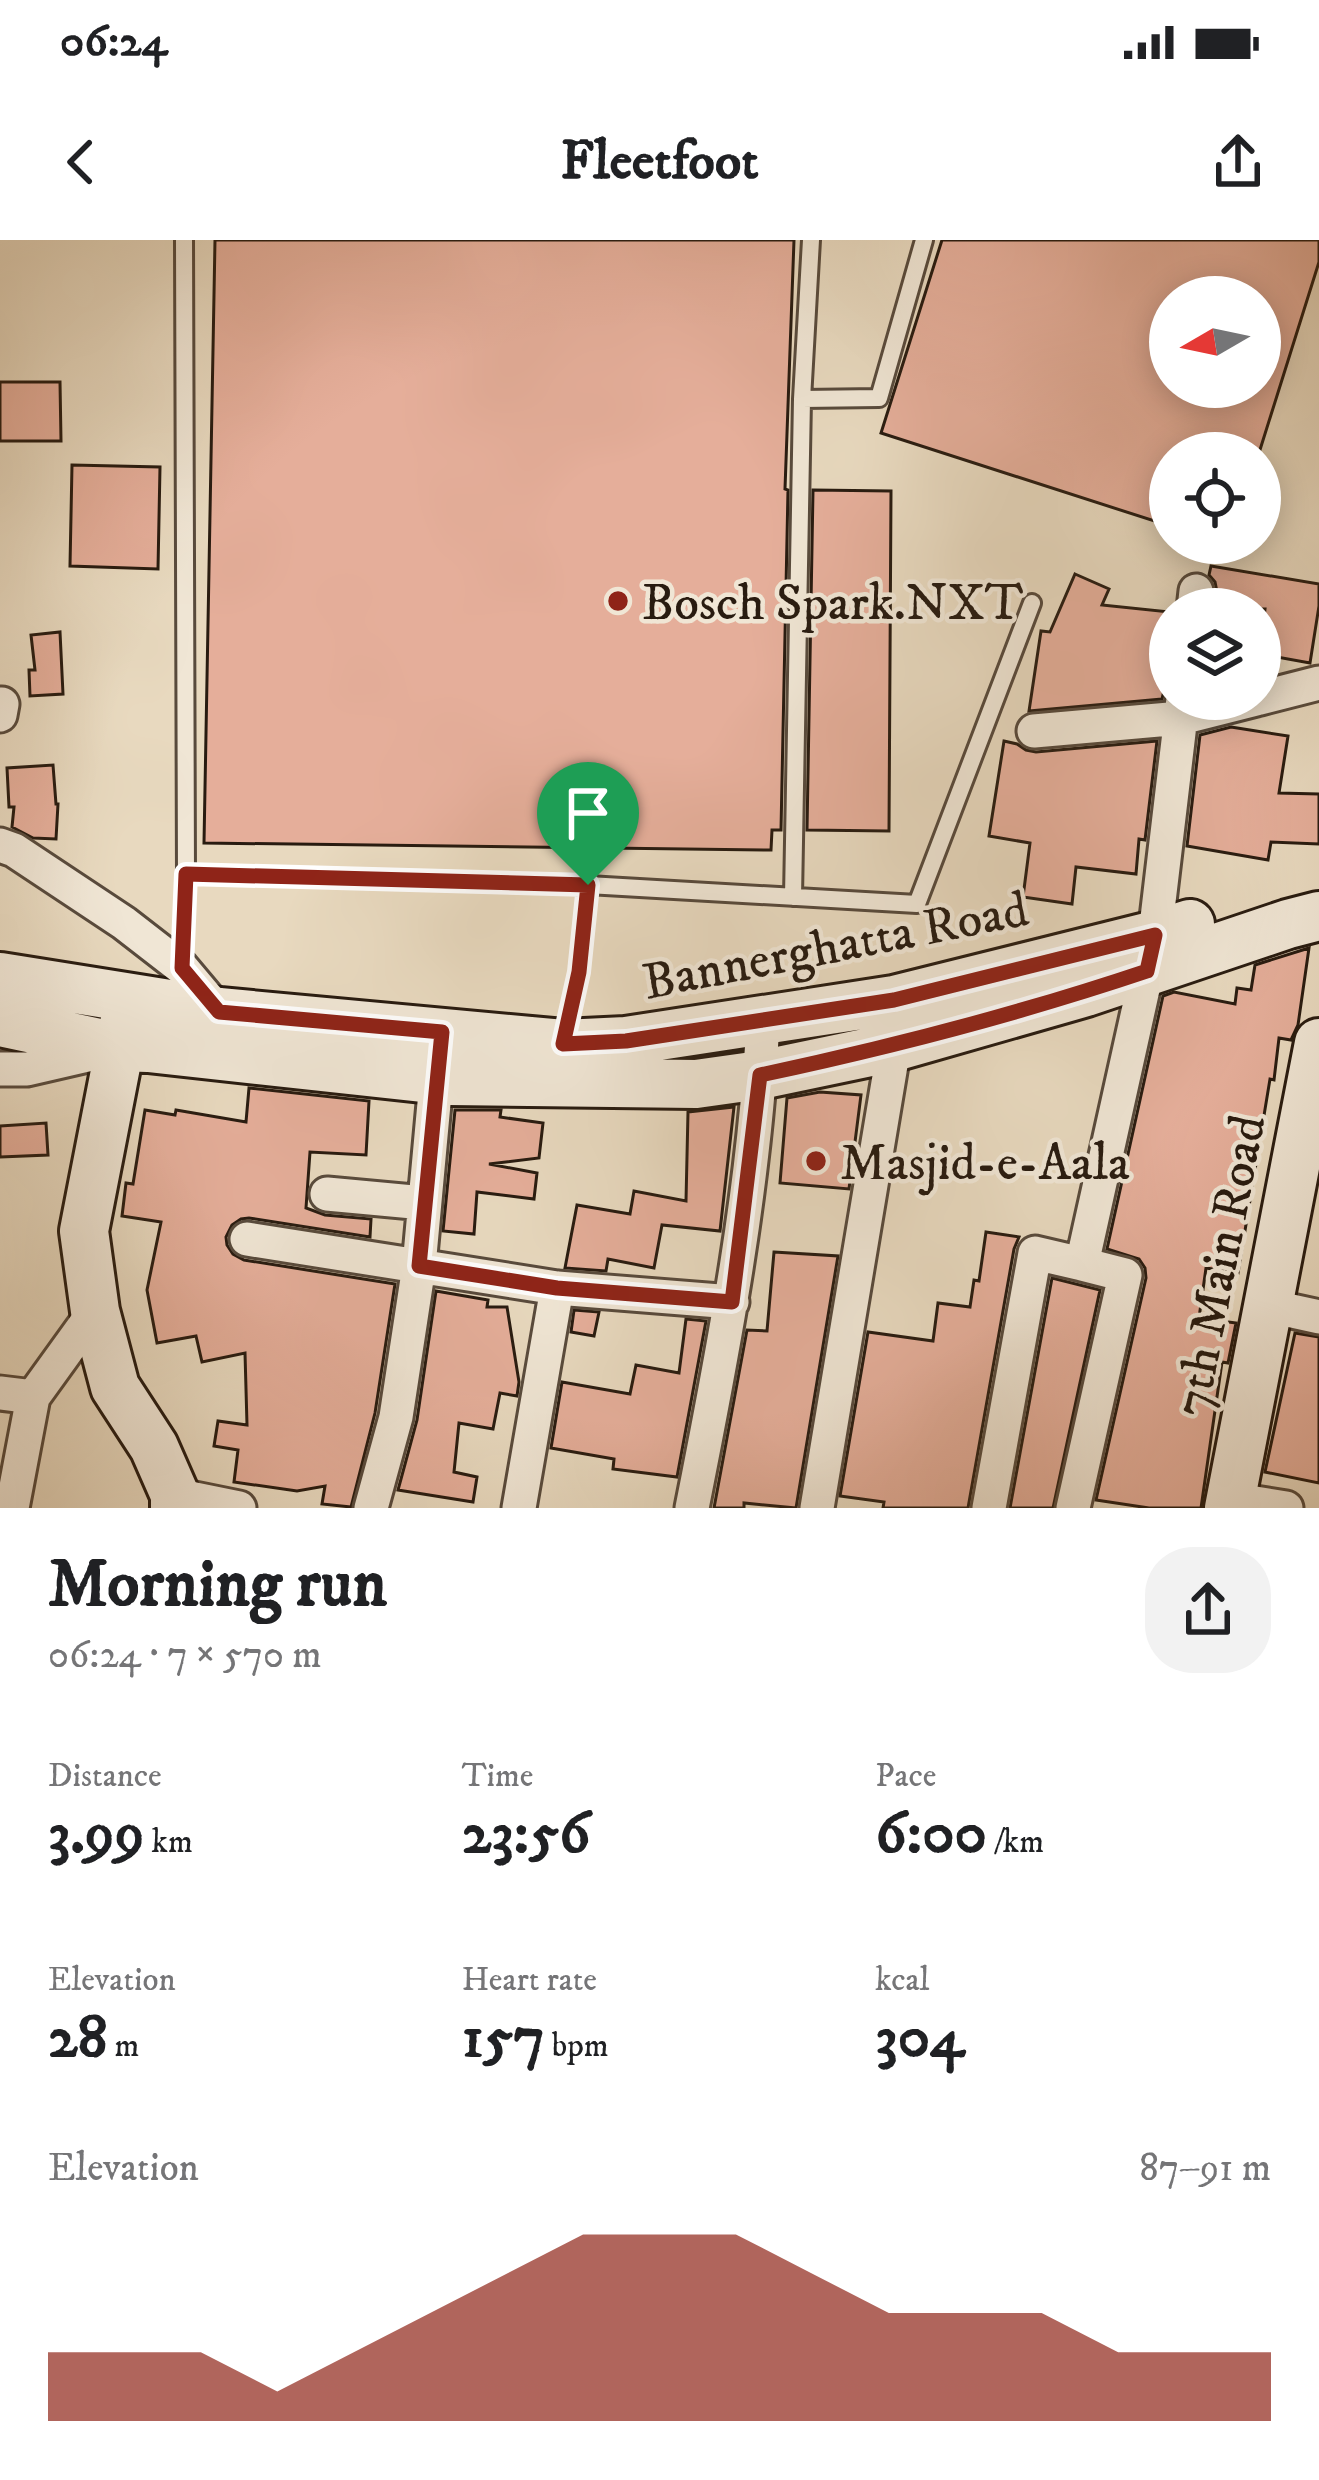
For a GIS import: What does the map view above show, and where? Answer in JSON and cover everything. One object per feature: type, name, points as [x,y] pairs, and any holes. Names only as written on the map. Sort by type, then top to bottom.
[{"type":"main road","name":"Bannerghatta Road","points":[[0,977],[219,1012],[439,1056],[679,1084],[760,1075],[894,1047],[1086,992],[1151,953],[1319,884]]},
{"type":"main road","name":"Bannerghatta Road","points":[[0,1022],[118,1048],[439,1056],[626,1041],[894,1000],[1151,953],[1319,916]]},
{"type":"main road","points":[[131,998],[84,1232],[95,1311],[116,1387],[154,1447],[176,1502]]},
{"type":"main road","name":"7th Main Road","points":[[1230,1504],[1319,1043]]},
{"type":"street","points":[[1281,693],[1319,683]]},
{"type":"street","points":[[1034,731],[1149,714]]},
{"type":"street","points":[[1082,1264],[1151,953],[1181,720]]},
{"type":"street","points":[[0,845],[124,923],[182,968],[219,1012]]},
{"type":"street","points":[[692,1508],[732,1302],[763,1021]]},
{"type":"street","points":[[817,1508],[894,1047]]},
{"type":"street","points":[[0,1069],[26,1070],[118,1048]]},
{"type":"street","points":[[371,1508],[396,1418],[419,1266],[439,1056]]},
{"type":"street","points":[[327,1194],[424,1202]]},
{"type":"street","points":[[247,1238],[557,1288],[732,1302]]},
{"type":"street","points":[[989,1508],[1035,1253],[1125,1275],[1073,1508]]},
{"type":"street","points":[[519,1508],[557,1288]]},
{"type":"street","points":[[1269,1306],[1319,1317]]},
{"type":"street","points":[[12,1508],[16,1395],[95,1311]]},
{"type":"street","points":[[176,1502],[238,1508]]},
{"type":"street","points":[[1230,1504],[1286,1508]]},
{"type":"lane","points":[[182,968],[186,874],[184,240]]},
{"type":"lane","points":[[794,897],[802,399],[812,240]]},
{"type":"lane","points":[[802,399],[880,398],[923,240]]},
{"type":"lane","points":[[186,874],[588,885],[917,904],[1032,603]]},
{"type":"lane","points":[[563,1044],[579,972],[588,885]]},
{"type":"building","points":[[215,240],[794,240],[781,830],[772,830],[771,850],[204,843]]},
{"type":"building","points":[[942,240],[1319,240],[1319,262],[1281,383],[1281,276],[1149,276],[1149,408],[1273,408],[1266,432],[1149,432],[1149,519],[881,433]]},
{"type":"building","points":[[0,382],[60,382],[61,441],[0,441]]},
{"type":"building","points":[[72,465],[160,467],[158,569],[70,566]]},
{"type":"building","points":[[813,490],[891,491],[889,831],[807,830]]},
{"type":"building","points":[[1211,566],[1319,584],[1310,663],[1281,658],[1281,588],[1216,588],[1209,575]]},
{"type":"building","points":[[1075,574],[1109,589],[1102,605],[1149,610],[1149,700],[1029,711],[1041,631],[1050,632]]},
{"type":"building","points":[[60,632],[63,694],[30,696],[29,670],[35,670],[31,635]]},
{"type":"building","points":[[1231,727],[1288,736],[1279,793],[1319,794],[1319,844],[1271,842],[1268,860],[1187,846],[1200,735]]},
{"type":"building","points":[[1004,741],[1036,752],[1157,741],[1136,874],[1076,867],[1072,904],[1023,897],[1030,843],[989,836]]},
{"type":"building","points":[[53,765],[56,839],[33,838],[12,827],[14,807],[9,807],[7,768]]},
{"type":"building","points":[[1309,948],[1298,1025],[1291,1040],[1279,1038],[1274,1080],[1270,1079],[1238,1273],[1206,1268],[1199,1318],[1236,1323],[1228,1363],[1222,1362],[1201,1508],[1149,1508],[1096,1500],[1146,1278],[1139,1259],[1107,1249],[1163,996],[1174,992],[1235,1004],[1237,988],[1251,990],[1255,965]]},
{"type":"building","points":[[249,1088],[369,1101],[366,1155],[310,1152],[306,1208],[325,1215],[371,1219],[370,1237],[249,1218],[232,1225],[226,1237],[233,1254],[244,1260],[395,1284],[375,1413],[351,1507],[322,1504],[325,1486],[297,1491],[234,1482],[238,1450],[214,1446],[218,1421],[247,1425],[245,1353],[202,1362],[196,1336],[157,1343],[147,1290],[161,1222],[122,1216],[126,1183],[133,1184],[145,1110],[175,1115],[176,1110],[246,1122]]},
{"type":"building","points":[[820,1092],[861,1095],[849,1189],[780,1183],[787,1098]]},
{"type":"building","points":[[734,1107],[720,1231],[662,1225],[654,1268],[608,1259],[606,1271],[565,1268],[577,1205],[630,1214],[634,1191],[686,1201],[688,1112]]},
{"type":"building","points":[[455,1110],[501,1110],[500,1117],[543,1123],[539,1158],[489,1164],[537,1173],[534,1199],[477,1192],[474,1234],[443,1231]]},
{"type":"building","points":[[46,1123],[48,1155],[0,1157],[0,1126]]},
{"type":"building","points":[[986,1232],[1019,1237],[968,1508],[883,1508],[884,1502],[840,1496],[868,1332],[933,1341],[938,1303],[970,1307]]},
{"type":"building","points":[[774,1252],[838,1256],[796,1508],[744,1503],[744,1508],[714,1508],[747,1330],[767,1331]]},
{"type":"building","points":[[1052,1278],[1100,1290],[1053,1508],[1010,1508]]},
{"type":"building","points":[[436,1291],[488,1300],[487,1307],[507,1307],[517,1396],[500,1393],[493,1429],[459,1423],[454,1472],[477,1477],[473,1502],[398,1490],[417,1420]]},
{"type":"building","points":[[574,1310],[599,1312],[594,1336],[571,1332]]},
{"type":"building","points":[[686,1319],[706,1321],[677,1477],[613,1469],[614,1459],[551,1448],[562,1382],[630,1394],[636,1365],[679,1373]]},
{"type":"building","points":[[1295,1333],[1319,1337],[1319,1483],[1265,1472]]},
{"type":"place","name":"Bosch Spark.NXT","points":[[618,601]]},
{"type":"place","name":"Masjid-e-Aala","points":[[816,1161]]},
{"type":"route","points":[[186,874],[588,885],[579,972],[563,1044],[626,1041],[894,1000],[1155,935],[1147,971],[894,1047],[760,1075],[732,1302],[557,1288],[419,1266],[442,1032],[219,1012],[182,968],[186,874]]}]
